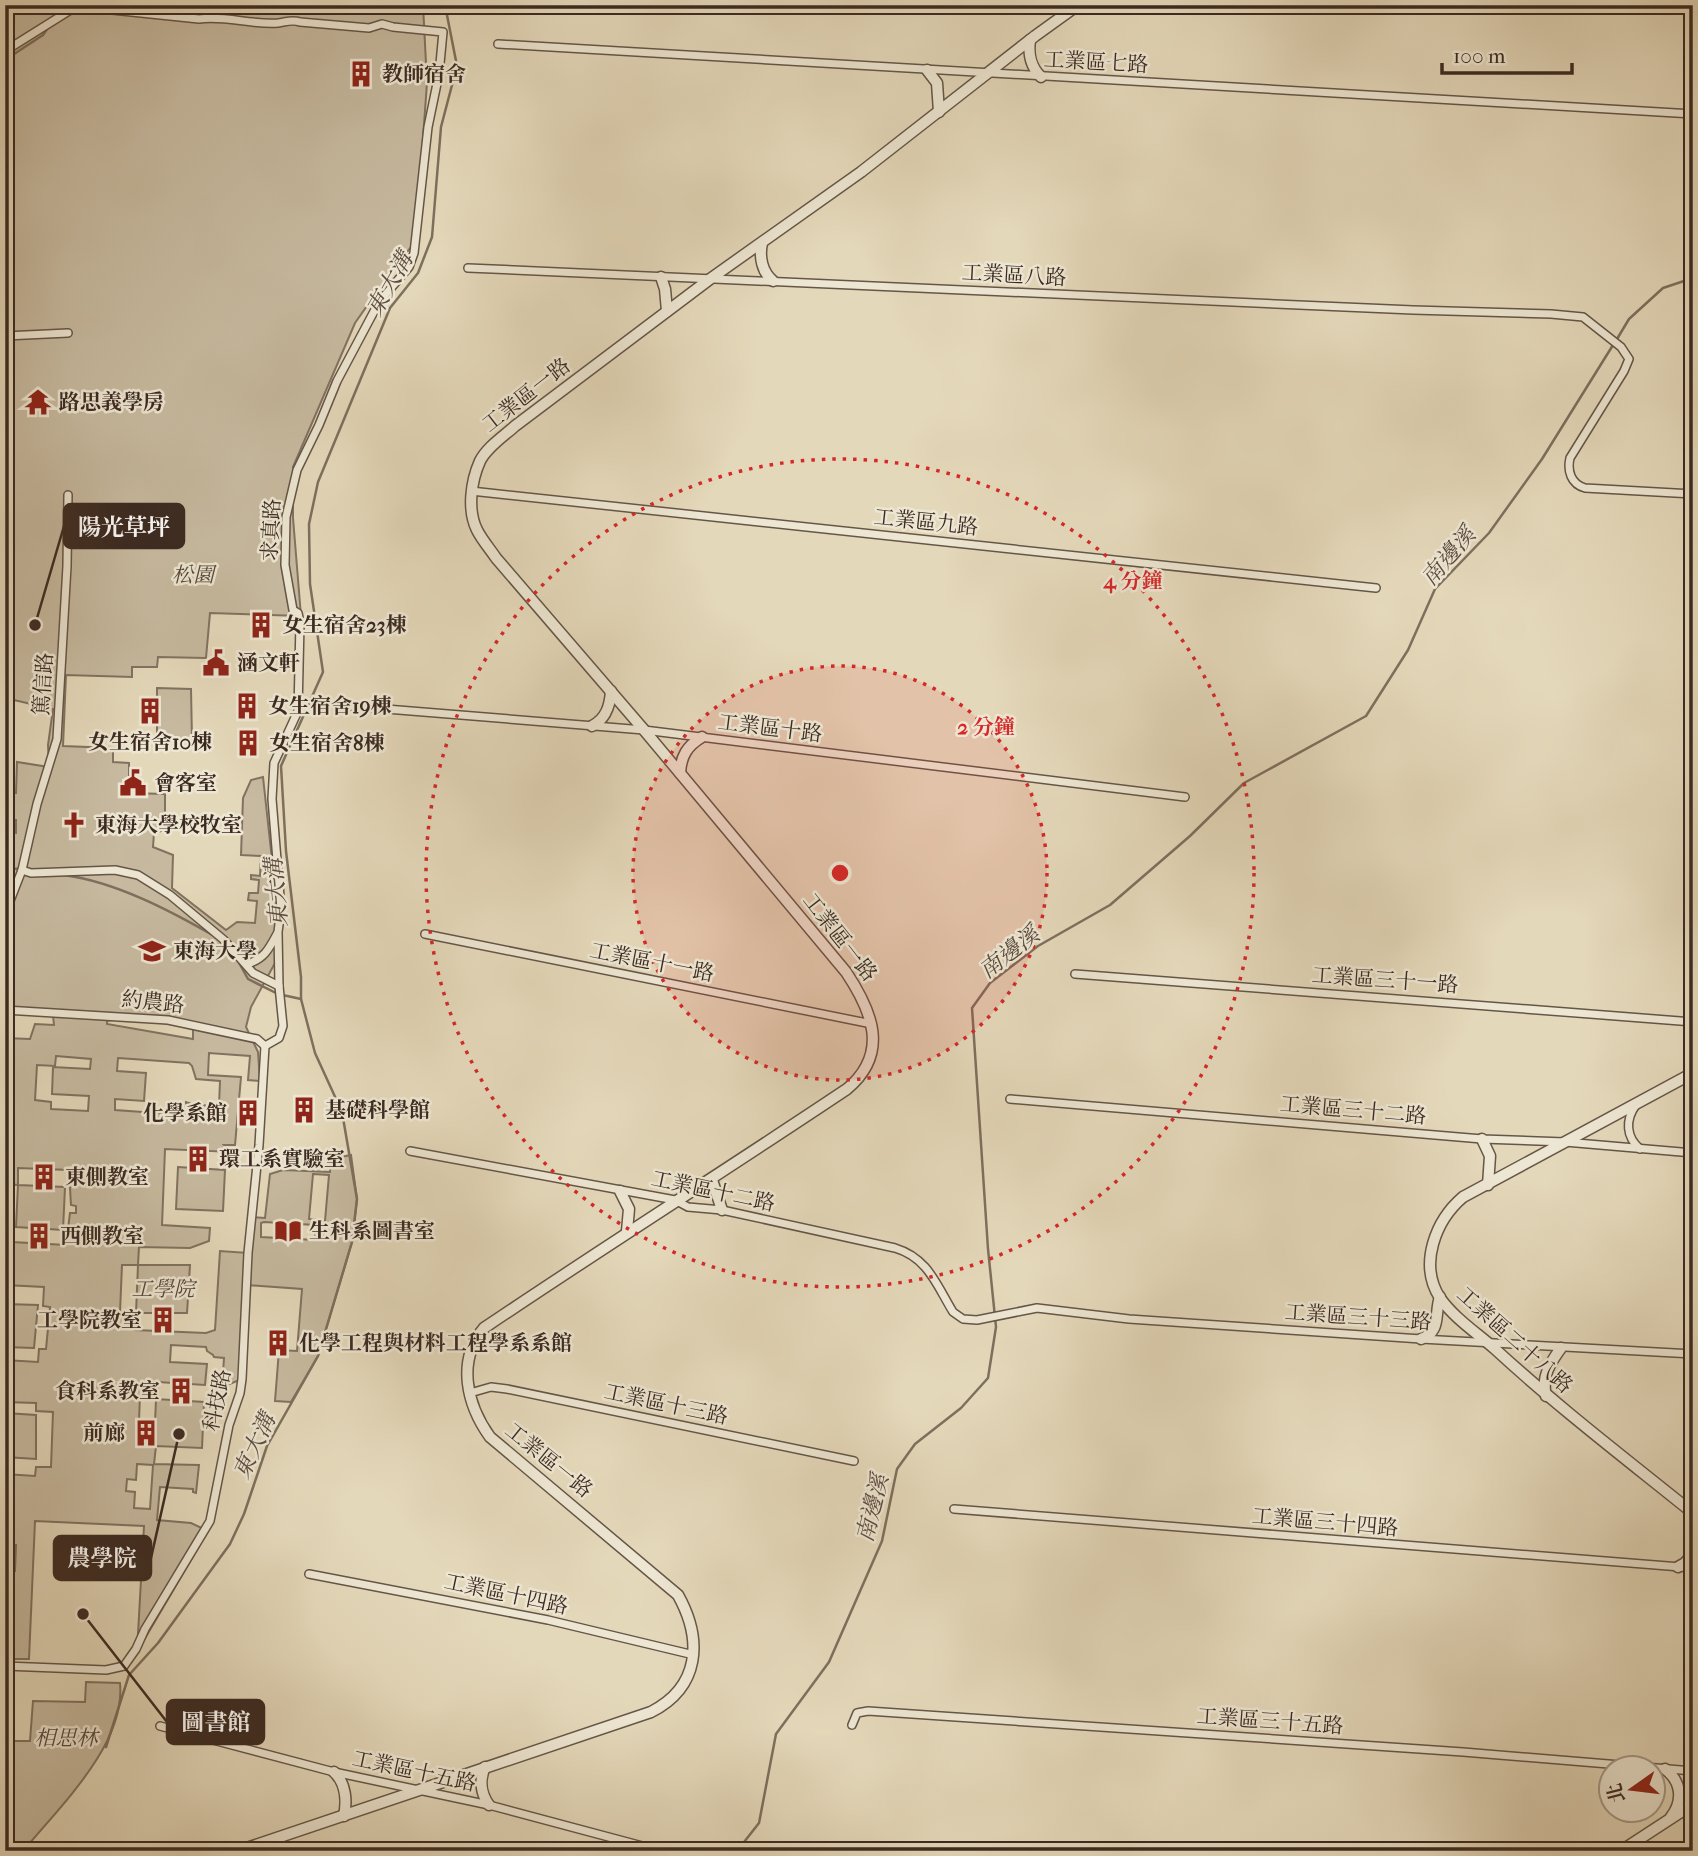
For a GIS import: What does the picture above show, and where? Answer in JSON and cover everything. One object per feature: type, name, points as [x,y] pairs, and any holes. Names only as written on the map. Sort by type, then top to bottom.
[{"type":"street","name":"工業區一路","points":[[694,1655],[692,1626],[678,1595],[490,1437],[478,1421],[470,1393],[467,1361],[471,1347],[484,1328],[627,1231],[712,1180],[855,1083],[869,1056],[873,1036],[872,1024],[867,1006],[846,972],[496,558],[477,530],[472,512],[471,491],[481,460],[515,426],[710,279],[939,113],[1030,40],[1079,5]]},
{"type":"street","name":"求真路","points":[[5,51],[72,9],[83,7],[240,22],[277,23],[293,20],[300,23],[369,28],[382,24],[443,32],[439,74],[428,127],[414,253],[409,267],[379,303],[337,381],[297,470],[286,517],[287,583],[293,610],[298,614],[300,623],[298,711],[274,763],[272,799],[281,909],[278,932],[282,1033],[279,1038],[265,1046]]},
{"type":"street","points":[[1030,40],[1032,64],[1041,77]]},
{"type":"street","name":"工業區七路","points":[[498,44],[1693,114]]},
{"type":"street","points":[[927,70],[937,83],[939,113]]},
{"type":"street","points":[[762,243],[763,266],[773,282]]},
{"type":"street","name":"工業區八路","points":[[468,268],[1583,317],[1621,346],[1629,359],[1570,458],[1568,466],[1577,486],[1693,494]]},
{"type":"street","points":[[661,276],[667,312]]},
{"type":"street","points":[[5,336],[68,333]]},
{"type":"street","name":"工業區九路","points":[[471,491],[1376,588]]},
{"type":"street","name":"篤信路","points":[[5,930],[8,906],[26,870],[37,804],[57,738],[67,566],[68,495]]},
{"type":"street","points":[[592,726],[604,717],[611,691]]},
{"type":"street","name":"工業區十路","points":[[349,706],[644,730],[1185,797]]},
{"type":"street","points":[[680,773],[686,750],[702,737]]},
{"type":"street","points":[[26,870],[116,870],[138,875],[170,895],[224,940],[253,973],[279,986]]},
{"type":"street","points":[[247,964],[265,954],[278,932]]},
{"type":"street","name":"工業區十一路","points":[[425,934],[872,1024]]},
{"type":"street","name":"工業區三十一路","points":[[1075,974],[1693,1022]]},
{"type":"street","name":"約農路","points":[[5,1010],[168,1020],[257,1039],[265,1046]]},
{"type":"street","name":"科技路","points":[[5,1666],[106,1670],[124,1666],[210,1521],[229,1425],[240,1393],[248,1253],[260,1145],[265,1046]]},
{"type":"street","name":"工業區二十八路","points":[[1693,1073],[1472,1192],[1447,1212],[1435,1233],[1431,1263],[1440,1297],[1459,1318],[1546,1396],[1693,1513]]},
{"type":"street","name":"工業區三十二路","points":[[1010,1099],[1482,1139],[1565,1142],[1693,1153]]},
{"type":"street","points":[[1636,1105],[1629,1117],[1628,1129],[1632,1140],[1641,1150]]},
{"type":"street","points":[[1482,1139],[1491,1162],[1488,1185]]},
{"type":"street","name":"工業區十二路","points":[[410,1151],[675,1200],[688,1207],[722,1210],[908,1252],[926,1267],[953,1312],[963,1319],[977,1320]]},
{"type":"street","points":[[712,1180],[722,1210]]},
{"type":"street","points":[[620,1191],[629,1209],[627,1231]]},
{"type":"street","points":[[1421,1339],[1431,1334],[1436,1326],[1440,1297]]},
{"type":"street","name":"工業區三十三路","points":[[977,1320],[1037,1308],[1129,1319],[1561,1348],[1693,1354]]},
{"type":"street","points":[[1546,1396],[1546,1373],[1561,1348]]},
{"type":"street","name":"工業區十三路","points":[[470,1393],[491,1387],[507,1389],[854,1461]]},
{"type":"street","name":"工業區三十四路","points":[[954,1509],[1693,1568]]},
{"type":"street","points":[[1678,1567],[1693,1553]]},
{"type":"street","name":"工業區十四路","points":[[309,1574],[548,1620],[694,1655]]},
{"type":"street","points":[[238,1851],[651,1712],[665,1704],[683,1684],[690,1672],[694,1655]]},
{"type":"street","name":"工業區三十五路","points":[[852,1725],[857,1713],[868,1711],[1596,1763]]},
{"type":"street","name":"工業區十五路","points":[[160,1726],[334,1772],[489,1805],[661,1851]]},
{"type":"street","points":[[485,1767],[482,1789],[489,1805]]},
{"type":"street","name":"工業區三十五路","points":[[1666,1769],[1693,1771]]},
{"type":"street","points":[[1666,1770],[1674,1778],[1680,1795],[1678,1806],[1669,1819]]},
{"type":"street","points":[[334,1772],[343,1786],[346,1802],[344,1816]]},
{"type":"street","points":[[1621,1851],[1693,1804]]},
{"type":"green space","name":"東海大學","points":[[5,5],[423,5],[427,83],[418,206],[412,246],[355,323],[293,467],[293,518],[301,616],[210,613],[206,658],[158,657],[157,667],[132,667],[132,677],[66,675],[63,746],[113,748],[113,762],[129,763],[129,793],[165,794],[165,830],[154,833],[153,847],[173,855],[172,888],[226,930],[237,922],[255,923],[257,901],[248,900],[249,893],[258,893],[259,880],[251,879],[251,875],[260,876],[261,856],[241,855],[243,798],[251,780],[263,777],[278,915],[275,963],[251,1007],[246,1027],[258,1052],[260,1081],[248,1080],[250,1056],[209,1053],[208,1075],[241,1077],[235,1145],[224,1145],[231,1152],[165,1149],[162,1225],[210,1228],[209,1241],[190,1248],[139,1247],[138,1265],[190,1265],[187,1313],[137,1313],[135,1330],[206,1333],[215,1330],[220,1251],[248,1253],[251,1217],[265,1218],[270,1174],[283,1170],[330,1172],[331,1159],[351,1155],[357,1199],[352,1242],[318,1356],[291,1402],[275,1401],[279,1350],[297,1351],[302,1289],[247,1285],[242,1379],[222,1387],[224,1358],[214,1357],[206,1347],[171,1345],[170,1362],[207,1364],[205,1385],[158,1382],[157,1396],[140,1395],[138,1447],[154,1447],[156,1399],[204,1402],[202,1448],[156,1446],[154,1464],[199,1465],[196,1493],[193,1489],[160,1487],[157,1520],[191,1523],[208,1531],[137,1652],[144,1526],[35,1521],[29,1659],[5,1659],[5,1474],[35,1476],[36,1467],[51,1467],[53,1412],[36,1411],[36,1403],[5,1402],[5,1360],[38,1362],[39,1349],[46,1349],[50,1307],[43,1306],[44,1287],[5,1285],[5,1227],[12,1227],[12,1242],[66,1245],[70,1213],[76,1213],[76,1206],[71,1205],[69,1170],[18,1168],[18,1185],[5,1184],[5,1119],[10,1119],[14,1055],[5,1054],[5,1038],[30,1039],[35,1024],[54,1025],[53,1016],[5,1007],[5,832],[16,833],[16,820],[5,819],[5,793],[16,793],[17,762],[49,767],[48,745],[53,709],[5,698]],"holes":[[[122,1018],[193,1027],[193,1039],[107,1024],[107,1021]],[[56,1056],[91,1059],[90,1069],[53,1067],[52,1094],[89,1096],[88,1111],[51,1109],[51,1102],[35,1100],[37,1065],[55,1066]],[[118,1058],[189,1063],[196,1079],[220,1081],[219,1106],[186,1102],[185,1115],[115,1110],[115,1099],[144,1101],[146,1073],[117,1071]],[[313,1174],[329,1175],[325,1221],[309,1219]],[[264,1222],[315,1225],[315,1240],[261,1237],[261,1223]],[[122,1265],[138,1265],[136,1313],[120,1312]],[[137,1464],[153,1465],[150,1509],[134,1508],[135,1492],[126,1491],[127,1479],[136,1480]]]},
{"type":"green space","points":[[157,688],[191,689],[192,739],[157,738]]},
{"type":"green space","points":[[178,1167],[225,1170],[223,1211],[176,1209]]},
{"type":"green space","points":[[18,1185],[65,1187],[63,1230],[16,1227]]},
{"type":"green space","points":[[5,1304],[38,1305],[34,1348],[5,1347]]},
{"type":"green space","points":[[5,1413],[36,1415],[36,1459],[5,1457]]},
{"type":"green space","name":"相思林","points":[[86,1682],[120,1683],[119,1706],[113,1729],[88,1773],[23,1851],[5,1851],[5,1741],[30,1741],[33,1701],[85,1702]]},
{"type":"shaded area","points":[[5,1544],[16,1545],[15,1571],[5,1570]]},
{"type":"waterway","points":[[54,17],[61,5]]},
{"type":"waterway","name":"東大溝","points":[[106,1747],[129,1675],[158,1643],[230,1544],[244,1514],[267,1446],[318,1356],[352,1242],[357,1199],[342,1112],[315,1053],[301,999],[301,977],[286,851],[281,766],[323,672],[310,584],[309,524],[318,482],[390,308],[418,273],[432,237],[441,127],[457,66],[445,5]]},
{"type":"waterway","points":[[5,60],[43,35],[47,29]]},
{"type":"waterway","name":"南邊溪","points":[[1617,339],[1629,319],[1663,288],[1693,278]]},
{"type":"waterway","name":"南邊溪","points":[[737,1851],[759,1823],[776,1734],[829,1662],[882,1541],[897,1469],[915,1444],[961,1408],[988,1378],[996,1327],[988,1249],[972,1008],[990,983],[1038,946],[1110,905],[1190,836],[1244,783],[1366,716],[1408,650],[1435,589],[1489,533],[1542,459],[1613,345]]},
{"type":"waterway","points":[[5,868],[19,869]]},
{"type":"waterway","points":[[64,875],[123,891],[216,937]]},
{"type":"waterway","points":[[237,959],[248,979],[278,994],[301,999]]},
{"type":"place","name":"教師宿舍","points":[[361,74]]},
{"type":"place","name":"路思義學房","points":[[38,402]]},
{"type":"place","name":"陽光草坪","points":[[35,625]]},
{"type":"place","name":"女生宿舍23棟","points":[[261,625]]},
{"type":"place","name":"涵文軒","points":[[216,663]]},
{"type":"place","name":"女生宿舍19棟","points":[[247,706]]},
{"type":"place","name":"女生宿舍10棟","points":[[150,711]]},
{"type":"place","name":"女生宿舍8棟","points":[[248,743]]},
{"type":"place","name":"會客室","points":[[133,783]]},
{"type":"place","name":"東海大學校牧室","points":[[74,825]]},
{"type":"place","name":"東海大學","points":[[152,951]]},
{"type":"place","name":"基礎科學館","points":[[304,1110]]},
{"type":"place","name":"化學系館","points":[[248,1113]]},
{"type":"place","name":"環工系實驗室","points":[[198,1159]]},
{"type":"place","name":"東側教室","points":[[44,1177]]},
{"type":"place","name":"生科系圖書室","points":[[288,1231]]},
{"type":"place","name":"西側教室","points":[[39,1236]]},
{"type":"place","name":"工學院教室","points":[[163,1320]]},
{"type":"place","name":"化學工程與材料工程學系系館","points":[[278,1343]]},
{"type":"place","name":"食科系教室","points":[[181,1391]]},
{"type":"place","name":"前廊","points":[[146,1433]]},
{"type":"place","name":"農學院","points":[[179,1434]]},
{"type":"place","name":"圖書館","points":[[83,1614]]},
{"type":"park label","name":"松園","points":[[193,575]]},
{"type":"park label","name":"工學院","points":[[163,1289]]}]
